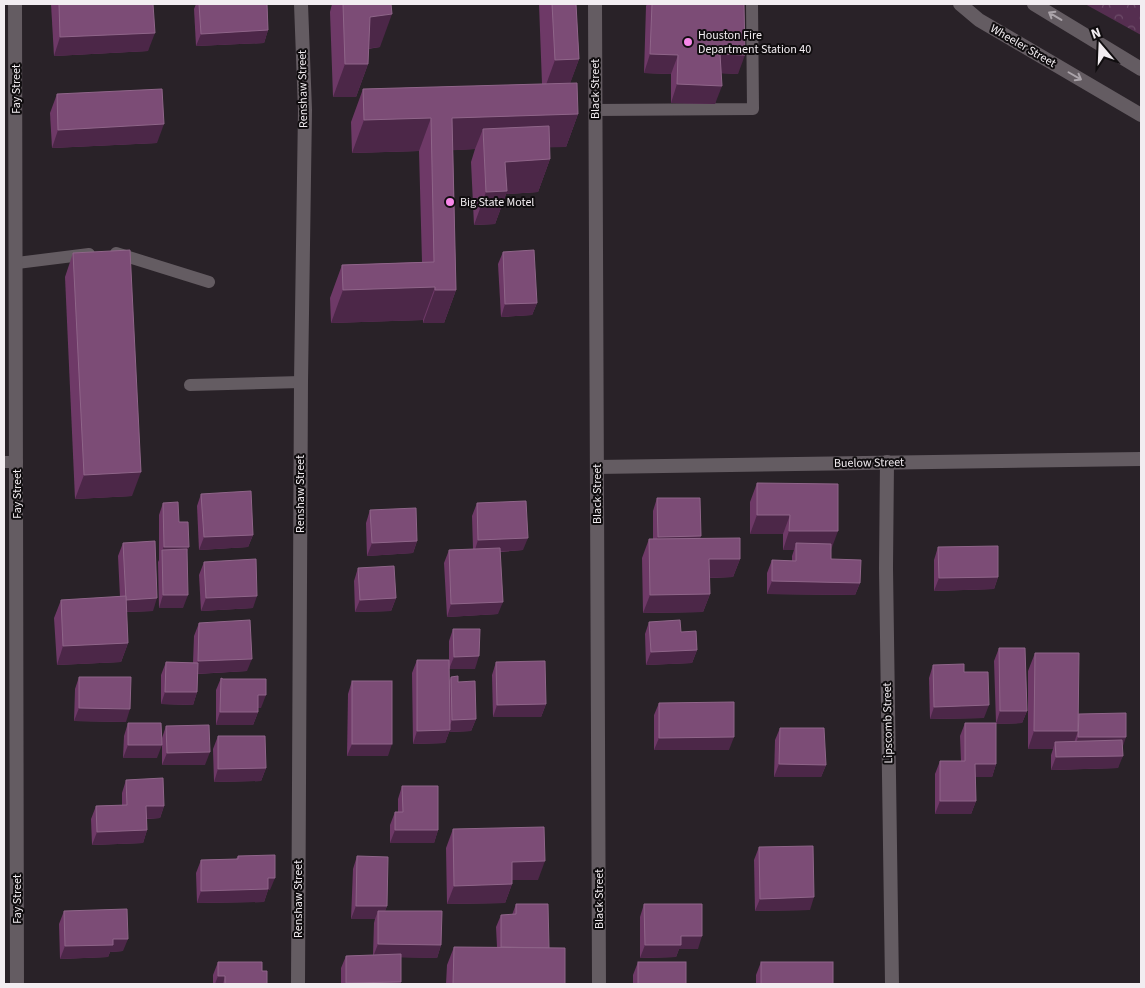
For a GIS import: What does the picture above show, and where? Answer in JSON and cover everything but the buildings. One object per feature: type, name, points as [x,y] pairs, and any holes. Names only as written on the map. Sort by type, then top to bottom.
[{"type":"street","name":"Fay Street","points":[[16,4],[17,263],[10,462],[17,984]]},
{"type":"street","name":"Renshaw Street","points":[[298,984],[301,382],[305,110],[301,4]]},
{"type":"street","name":"Black Street","points":[[595,4],[599,984]]},
{"type":"street","name":"Wheeler Street","points":[[960,4],[979,20],[1141,115]]},
{"type":"street","points":[[1034,4],[1141,69]]},
{"type":"street","name":"Buelow Street","points":[[597,467],[1141,459]]},
{"type":"street","name":"Lipscomb Street","points":[[887,462],[886,568],[892,984]]},
{"type":"lane","points":[[595,110],[753,109],[752,4]]},
{"type":"lane","points":[[17,263],[111,252],[209,282]]},
{"type":"lane","points":[[190,385],[301,382]]},
{"type":"green space","points":[[1085,4],[1141,4],[1141,35]]},
{"type":"place","name":"Houston Fire Department Station 40","points":[[688,42]]},
{"type":"place","name":"Big State Motel","points":[[450,202]]}]
